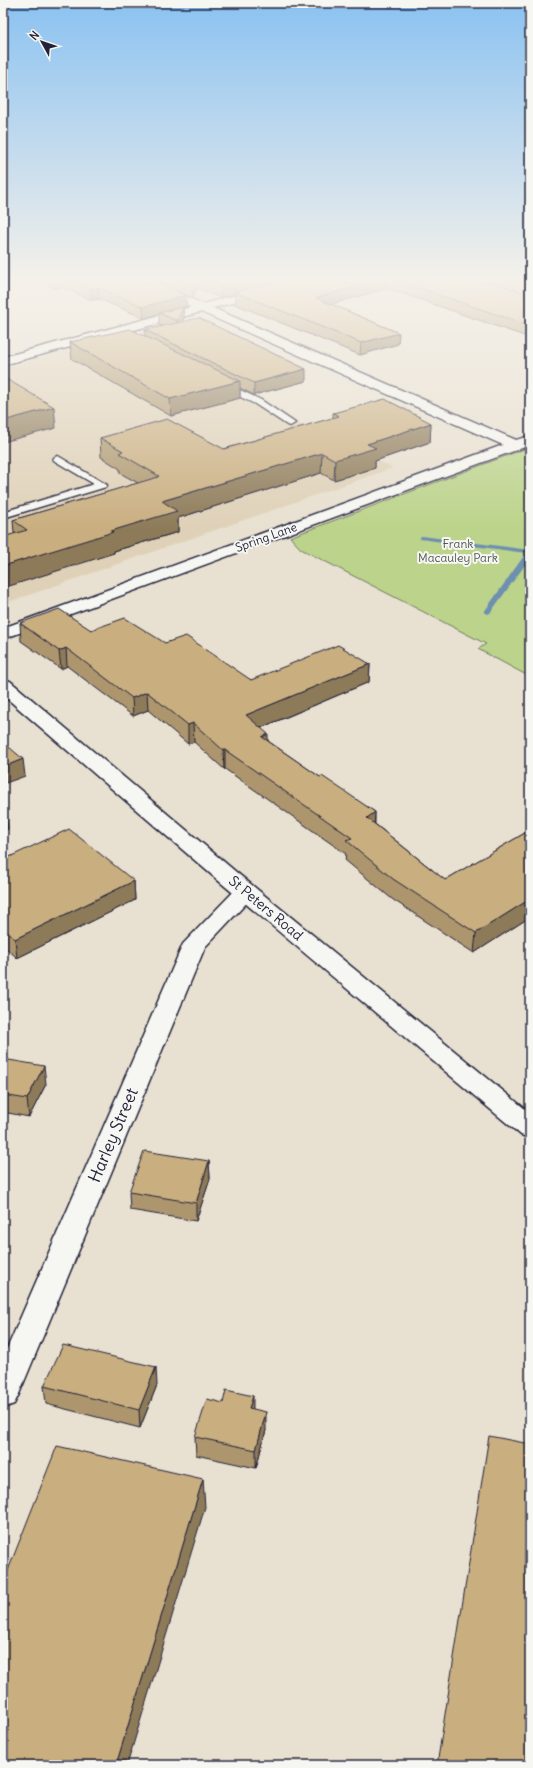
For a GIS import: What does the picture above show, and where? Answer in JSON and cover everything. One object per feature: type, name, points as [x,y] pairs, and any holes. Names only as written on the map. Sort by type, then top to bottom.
[{"type":"street","points":[[342,366],[523,442]]},
{"type":"street","name":"Spring Lane","points":[[3,634],[523,442]]},
{"type":"street","name":"St Peters Road","points":[[3,685],[246,892],[530,1128]]},
{"type":"street","name":"Harley Street","points":[[3,1394],[195,944],[246,892]]},
{"type":"lane","points":[[216,381],[258,402],[290,423]]},
{"type":"lane","points":[[3,514],[102,485],[58,458]]},
{"type":"shaded area","points":[[12,366],[176,366],[393,468],[3,604],[3,368]]},
{"type":"green space","name":"Frank Macauley Park","points":[[530,447],[530,677],[478,649],[486,644],[301,549],[290,537]]},
{"type":"building","points":[[111,366],[207,366],[240,381],[170,399]]},
{"type":"building","points":[[218,366],[299,366],[306,369],[254,383]]},
{"type":"building","points":[[3,377],[54,407],[3,421]]},
{"type":"building","points":[[385,399],[431,423],[367,444],[376,448],[335,460],[322,453],[162,501],[177,511],[3,566],[3,537],[27,530],[13,520],[159,476],[119,453],[123,451],[100,438],[167,419],[224,449],[339,416],[333,413]]},
{"type":"building","points":[[59,609],[91,630],[125,618],[165,643],[186,636],[251,680],[338,645],[370,664],[246,715],[268,734],[262,737],[320,777],[322,776],[375,812],[367,818],[445,880],[530,830],[530,899],[476,933],[393,879],[346,840],[352,838],[223,750],[193,723],[188,725],[147,692],[132,698],[66,648],[59,651],[20,623]]},
{"type":"building","points":[[3,742],[23,759],[3,767]]},
{"type":"building","points":[[69,829],[134,881],[15,939],[3,928],[3,860]]},
{"type":"building","points":[[3,1059],[44,1066],[27,1099],[3,1095]]},
{"type":"building","points":[[144,1151],[209,1161],[196,1203],[129,1192]]},
{"type":"building","points":[[63,1345],[156,1367],[139,1410],[44,1386]]},
{"type":"building","points":[[226,1390],[253,1396],[249,1408],[266,1412],[256,1450],[195,1437],[207,1399],[223,1403]]},
{"type":"building","points":[[489,1436],[530,1444],[530,1765],[437,1765]]},
{"type":"building","points":[[57,1446],[203,1479],[116,1765],[3,1765],[3,1583]]},
{"type":"building","points":[[215,1761],[230,1765],[214,1765]]},
{"type":"waterway","points":[[422,538],[530,552]]},
{"type":"waterway","points":[[488,612],[530,553]]}]
